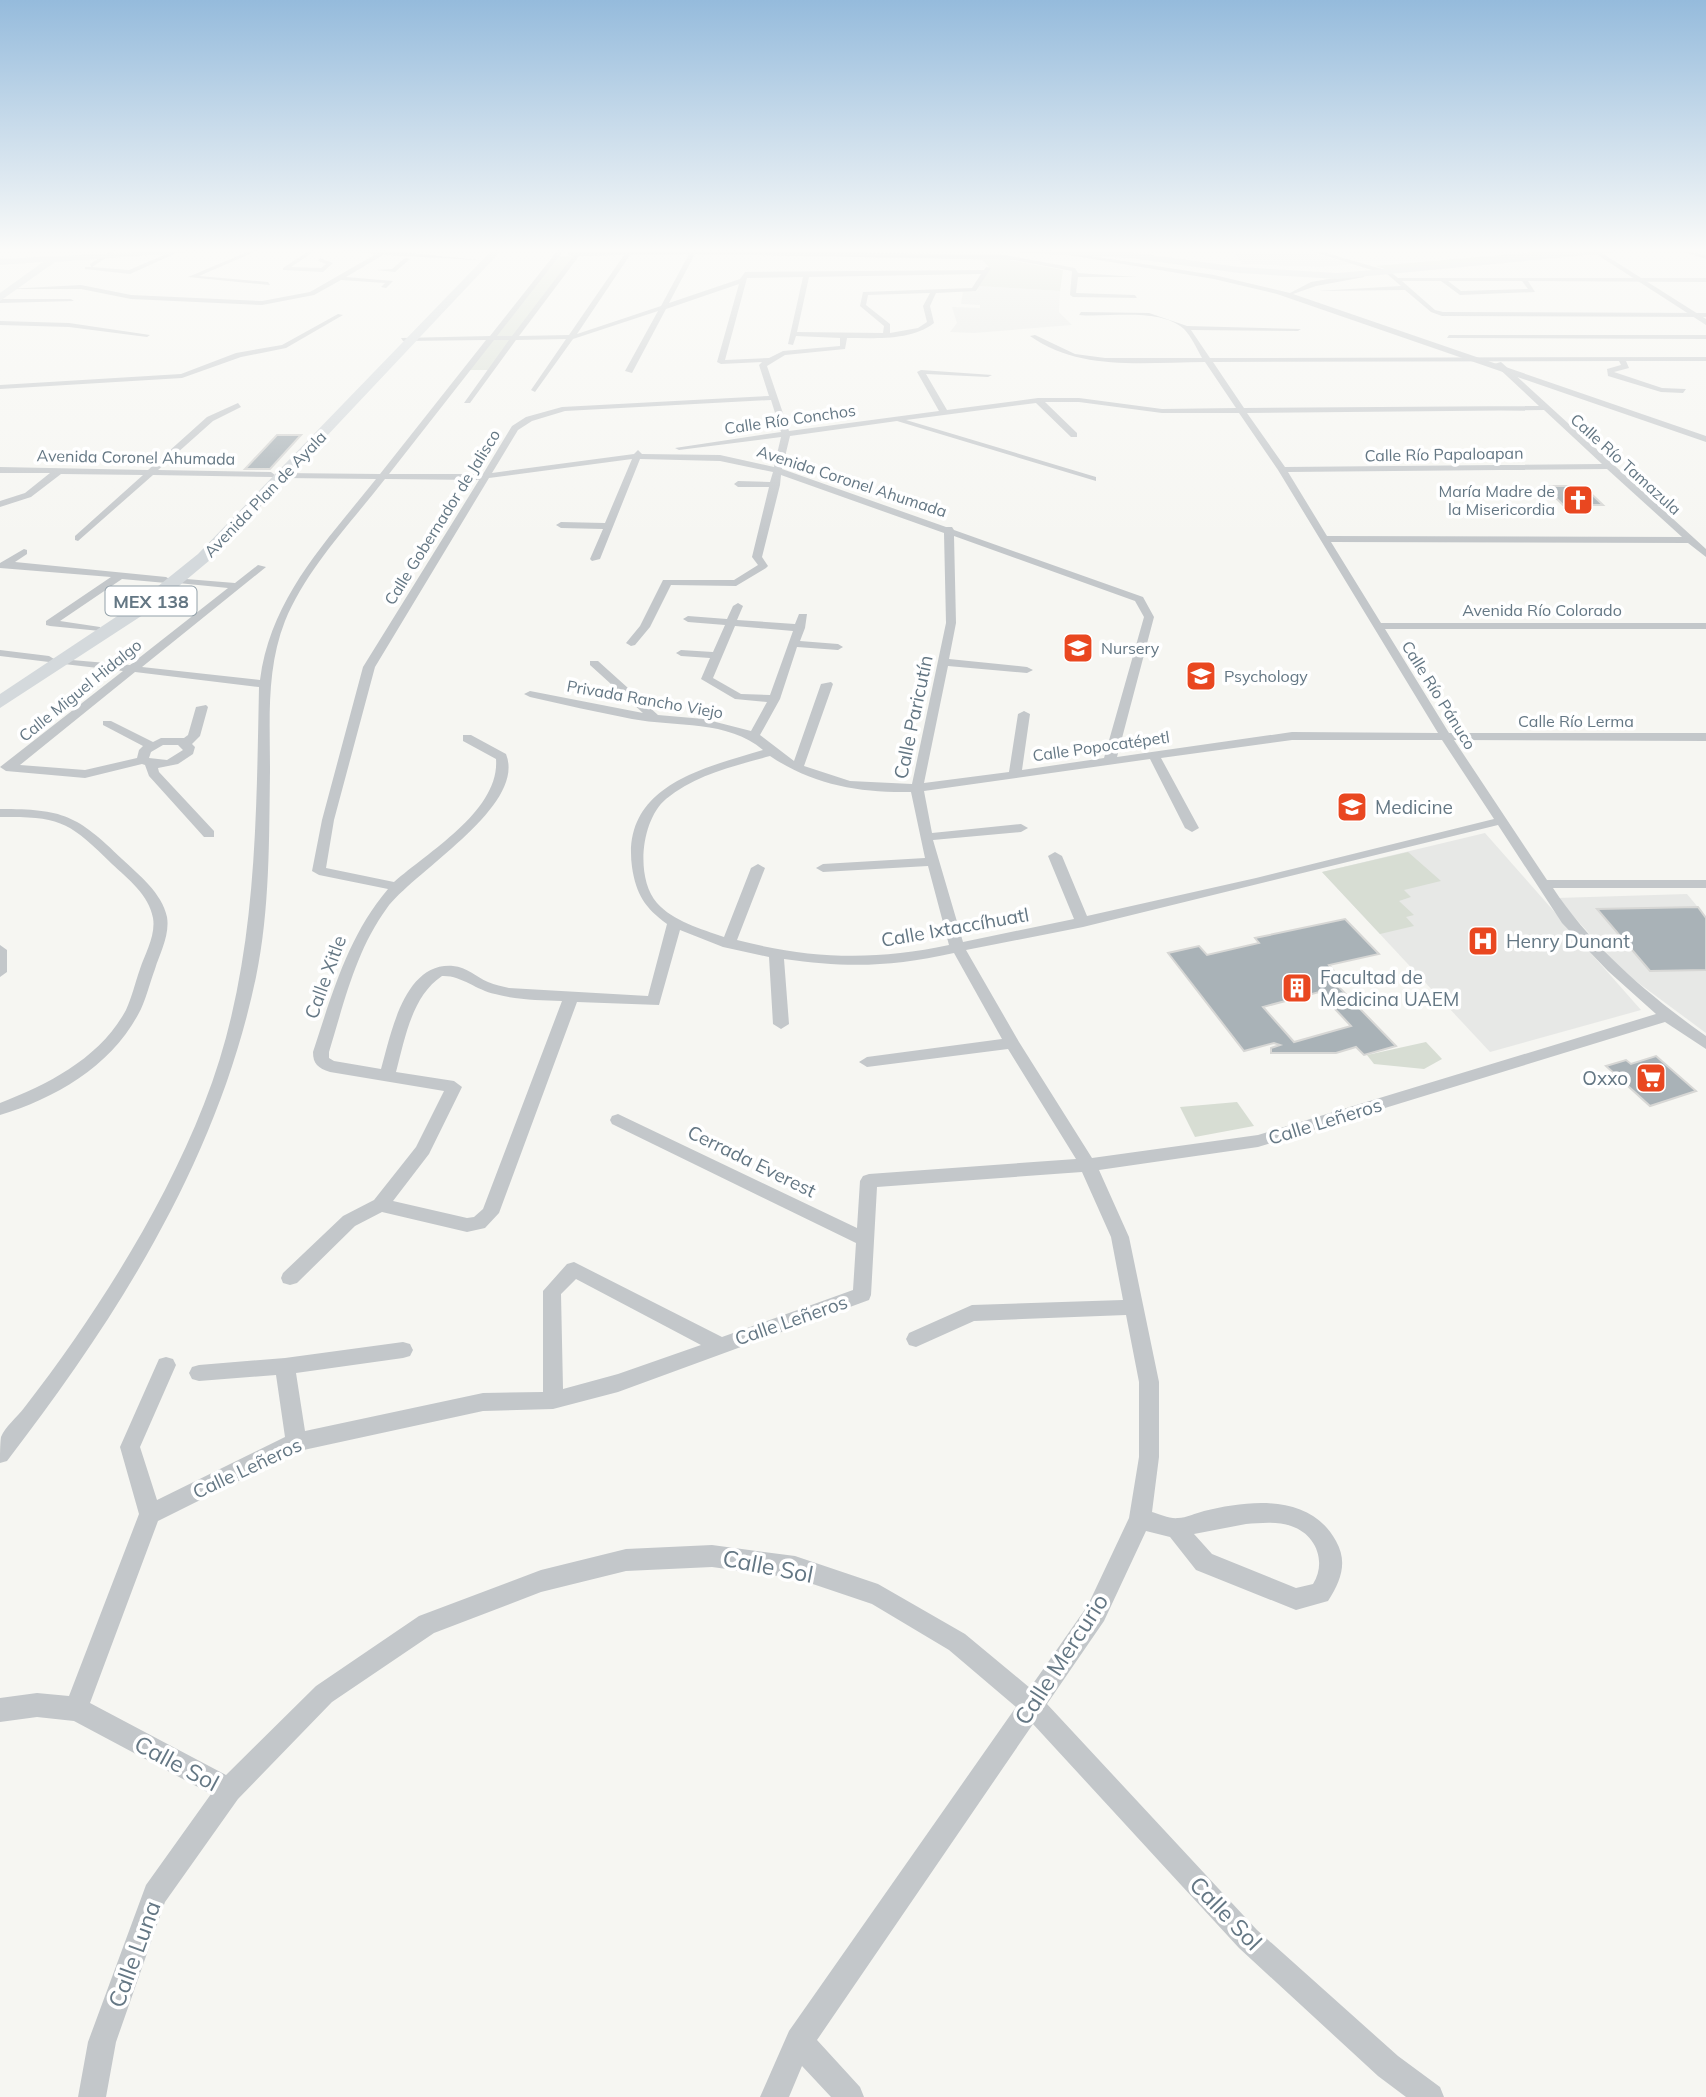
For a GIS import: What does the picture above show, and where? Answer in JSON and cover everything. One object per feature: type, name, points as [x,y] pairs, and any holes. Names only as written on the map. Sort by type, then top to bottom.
[{"type":"main road","name":"Avenida Plan de Ayala","points":[[0,691],[56,660],[172,580],[224,538],[277,475],[401,348]]},
{"type":"main road","name":"Avenida Plan de Ayala","points":[[0,702],[96,629],[172,580]]},
{"type":"street","points":[[0,387],[182,376],[239,355],[284,348]]},
{"type":"street","points":[[0,1454],[99,1321],[141,1250],[187,1159],[217,1089],[249,976],[257,915],[265,684],[269,647],[299,583],[484,348]]},
{"type":"street","points":[[467,401],[507,348]]},
{"type":"street","points":[[535,390],[566,348]]},
{"type":"street","points":[[629,371],[641,348]]},
{"type":"street","points":[[724,348],[721,362],[768,359],[790,348]]},
{"type":"street","points":[[783,353],[842,348]]},
{"type":"street","points":[[1055,348],[1089,359],[1706,359]]},
{"type":"street","name":"Calle Río Pánuco","points":[[1199,348],[1282,470],[1446,737],[1567,920],[1613,968],[1668,1016],[1706,1044]]},
{"type":"street","points":[[1443,348],[1479,360]]},
{"type":"street","points":[[1446,348],[1706,436]]},
{"type":"street","points":[[1550,353],[1558,360]]},
{"type":"street","points":[[631,643],[645,626],[667,582],[736,583],[763,566],[757,556],[786,434],[762,365],[768,359]]},
{"type":"street","points":[[1620,359],[1626,366],[1609,371],[1616,377],[1661,390],[1683,391]]},
{"type":"street","name":"Calle Río Tamazula","points":[[1501,368],[1706,554]]},
{"type":"street","points":[[944,412],[921,372],[988,375]]},
{"type":"street","name":"Calle Gobernador de Jalisco","points":[[397,887],[319,871],[328,820],[369,667],[515,428],[544,414],[590,406],[772,398]]},
{"type":"street","points":[[1038,400],[1074,435]]},
{"type":"street","name":"Calle Río Conchos","points":[[694,451],[786,434],[1038,400],[1079,400],[1162,411],[1544,408]]},
{"type":"street","points":[[78,538],[210,419],[238,405]]},
{"type":"street","points":[[894,418],[1093,478]]},
{"type":"street","name":"Avenida Coronel Ahumada","points":[[0,470],[486,477],[638,454],[694,451],[741,461],[779,471],[948,529],[1139,599],[1149,617],[1110,759]]},
{"type":"street","points":[[595,559],[638,454]]},
{"type":"street","name":"Calle Río Papaloapan","points":[[1282,470],[1608,466]]},
{"type":"street","points":[[0,504],[28,495],[59,471]]},
{"type":"street","points":[[741,472],[737,489],[776,485]]},
{"type":"street","points":[[561,525],[609,526]]},
{"type":"street","name":"Calle Paricutín","points":[[948,529],[951,623],[917,788],[926,837],[957,946],[1012,1043],[1088,1165]]},
{"type":"street","points":[[1325,539],[1690,540]]},
{"type":"street","points":[[2,566],[24,552]]},
{"type":"street","points":[[2,566],[237,586]]},
{"type":"street","name":"Calle Miguel Hidalgo","points":[[5,767],[261,567]]},
{"type":"street","points":[[96,629],[50,623],[121,575]]},
{"type":"street","points":[[738,606],[707,678],[739,697],[774,699]]},
{"type":"street","points":[[688,620],[801,622],[774,699],[754,736]]},
{"type":"street","name":"Avenida Río Colorado","points":[[1377,626],[1706,626]]},
{"type":"street","points":[[795,644],[838,647]]},
{"type":"street","points":[[681,653],[716,655]]},
{"type":"street","points":[[1,655],[265,684]]},
{"type":"street","points":[[945,662],[1027,670]]},
{"type":"street","points":[[594,663],[653,716]]},
{"type":"street","points":[[797,768],[827,684]]},
{"type":"street","name":"Privada Rancho Viejo","points":[[530,694],[635,716],[704,723],[754,736]]},
{"type":"street","points":[[202,707],[194,736],[186,743],[171,741],[152,746],[142,755],[153,773],[209,834]]},
{"type":"street","points":[[1015,774],[1024,714]]},
{"type":"street","points":[[107,723],[152,746]]},
{"type":"street","name":"Calle Popocatépetl","points":[[754,736],[769,752],[819,778],[860,786],[917,788],[1110,759],[1292,736],[1446,737]]},
{"type":"street","name":"Calle Río Lerma","points":[[1446,737],[1706,737]]},
{"type":"street","points":[[397,887],[471,825],[504,774],[502,757],[467,738]]},
{"type":"street","points":[[5,767],[85,774],[147,762],[178,760],[189,751],[186,743]]},
{"type":"street","name":"Calle Ixtaccíhuatl","points":[[769,752],[690,779],[662,794],[646,811],[638,832],[637,855],[642,884],[652,907],[675,921],[728,943],[776,954],[863,962],[904,959],[957,946],[1083,923],[1500,821]]},
{"type":"street","points":[[1154,754],[1192,828]]},
{"type":"street","points":[[0,813],[44,814],[63,817],[82,825],[151,896],[160,920],[156,945],[133,1010],[114,1040],[63,1083],[0,1109]]},
{"type":"street","points":[[926,837],[1021,828]]},
{"type":"street","points":[[1055,856],[1083,923]]},
{"type":"street","points":[[823,868],[932,862]]},
{"type":"street","points":[[728,943],[758,868]]},
{"type":"street","points":[[1542,884],[1706,884]]},
{"type":"street","name":"Calle Xitle","points":[[380,1205],[423,1150],[454,1087],[330,1066],[321,1061],[321,1052],[352,956],[374,915],[397,887]]},
{"type":"street","points":[[387,1077],[407,1009],[415,993],[427,979],[441,972],[454,971],[486,987],[509,993],[654,1001],[675,921]]},
{"type":"street","points":[[0,950],[0,972]]},
{"type":"street","points":[[776,954],[781,1024]]},
{"type":"street","points":[[290,1278],[349,1222],[380,1205],[467,1225],[479,1223],[490,1213],[571,998]]},
{"type":"street","name":"Calle Leñeros","points":[[150,1514],[296,1442],[483,1402],[553,1400],[618,1382],[862,1295],[869,1181],[1088,1165],[1258,1141],[1668,1016]]},
{"type":"street","points":[[867,1062],[1012,1043]]},
{"type":"street","name":"Cerrada Everest","points":[[618,1120],[866,1240]]},
{"type":"street","name":"Calle Mercurio","points":[[774,2097],[799,2041],[1096,1613],[1140,1519],[1149,1457],[1149,1382],[1120,1237],[1088,1165]]},
{"type":"street","points":[[553,1400],[552,1290],[574,1269],[719,1345]]},
{"type":"street","points":[[916,1339],[972,1312],[1134,1307]]},
{"type":"street","points":[[199,1373],[285,1366],[403,1350]]},
{"type":"street","points":[[76,1709],[150,1514],[130,1447],[166,1364]]},
{"type":"street","points":[[285,1366],[296,1442]]},
{"type":"street","points":[[1140,1519],[1177,1529],[1205,1562],[1296,1599],[1320,1593],[1332,1576],[1331,1551],[1314,1528],[1290,1515],[1209,1517],[1177,1529]]},
{"type":"street","name":"Calle Sol","points":[[0,1710],[37,1705],[76,1709],[229,1790],[324,1694],[427,1624],[541,1581],[626,1560],[712,1556],[795,1567],[878,1595],[957,1642],[1032,1705],[1248,1939],[1388,2066],[1430,2097]]},
{"type":"street","name":"Calle Luna","points":[[92,2097],[102,2042],[155,1894],[229,1790]]},
{"type":"street","points":[[799,2041],[850,2097]]},
{"type":"shaded area","points":[[484,348],[507,348],[490,370],[467,370]]},
{"type":"shaded area","name":"Henry Dunant","points":[[1485,833],[1641,1010],[1490,1052],[1322,872]]},
{"type":"shaded area","points":[[1408,852],[1441,881],[1404,890],[1411,897],[1399,901],[1414,915],[1406,917],[1414,926],[1380,934],[1322,872]]},
{"type":"shaded area","points":[[1687,894],[1706,917],[1706,1033],[1625,973],[1557,898]]},
{"type":"shaded area","points":[[1426,1042],[1442,1059],[1424,1069],[1374,1064],[1367,1055]]},
{"type":"shaded area","points":[[1237,1102],[1254,1126],[1195,1137],[1180,1107]]},
{"type":"building","points":[[277,435],[301,435],[270,469],[245,469]]},
{"type":"building","name":"María Madre de la Misericordia","points":[[1544,486],[1583,486],[1603,505],[1563,505]]},
{"type":"building","points":[[1698,907],[1706,918],[1706,970],[1650,971],[1597,909]]},
{"type":"building","name":"Facultad de Medicina UAEM","points":[[1345,919],[1379,954],[1329,965],[1339,977],[1333,981],[1396,1046],[1364,1055],[1356,1047],[1336,1053],[1271,1053],[1271,1048],[1280,1045],[1274,1043],[1244,1051],[1168,953],[1199,946],[1207,955],[1259,943],[1255,938]],"holes":[[[1319,992],[1351,1026],[1294,1042],[1263,1007]]]},
{"type":"building","name":"Oxxo","points":[[1656,1056],[1696,1091],[1650,1106],[1606,1066],[1626,1060],[1631,1064]]},
{"type":"place","name":"María Madre de la Misericordia","points":[[1578,500]]},
{"type":"place","name":"Nursery","points":[[1078,648]]},
{"type":"place","name":"Psychology","points":[[1201,676]]},
{"type":"place","name":"Medicine","points":[[1352,807]]},
{"type":"place","name":"Henry Dunant","points":[[1483,941]]},
{"type":"place","name":"Facultad de Medicina UAEM","points":[[1297,988]]},
{"type":"place","name":"Oxxo","points":[[1651,1078]]}]
